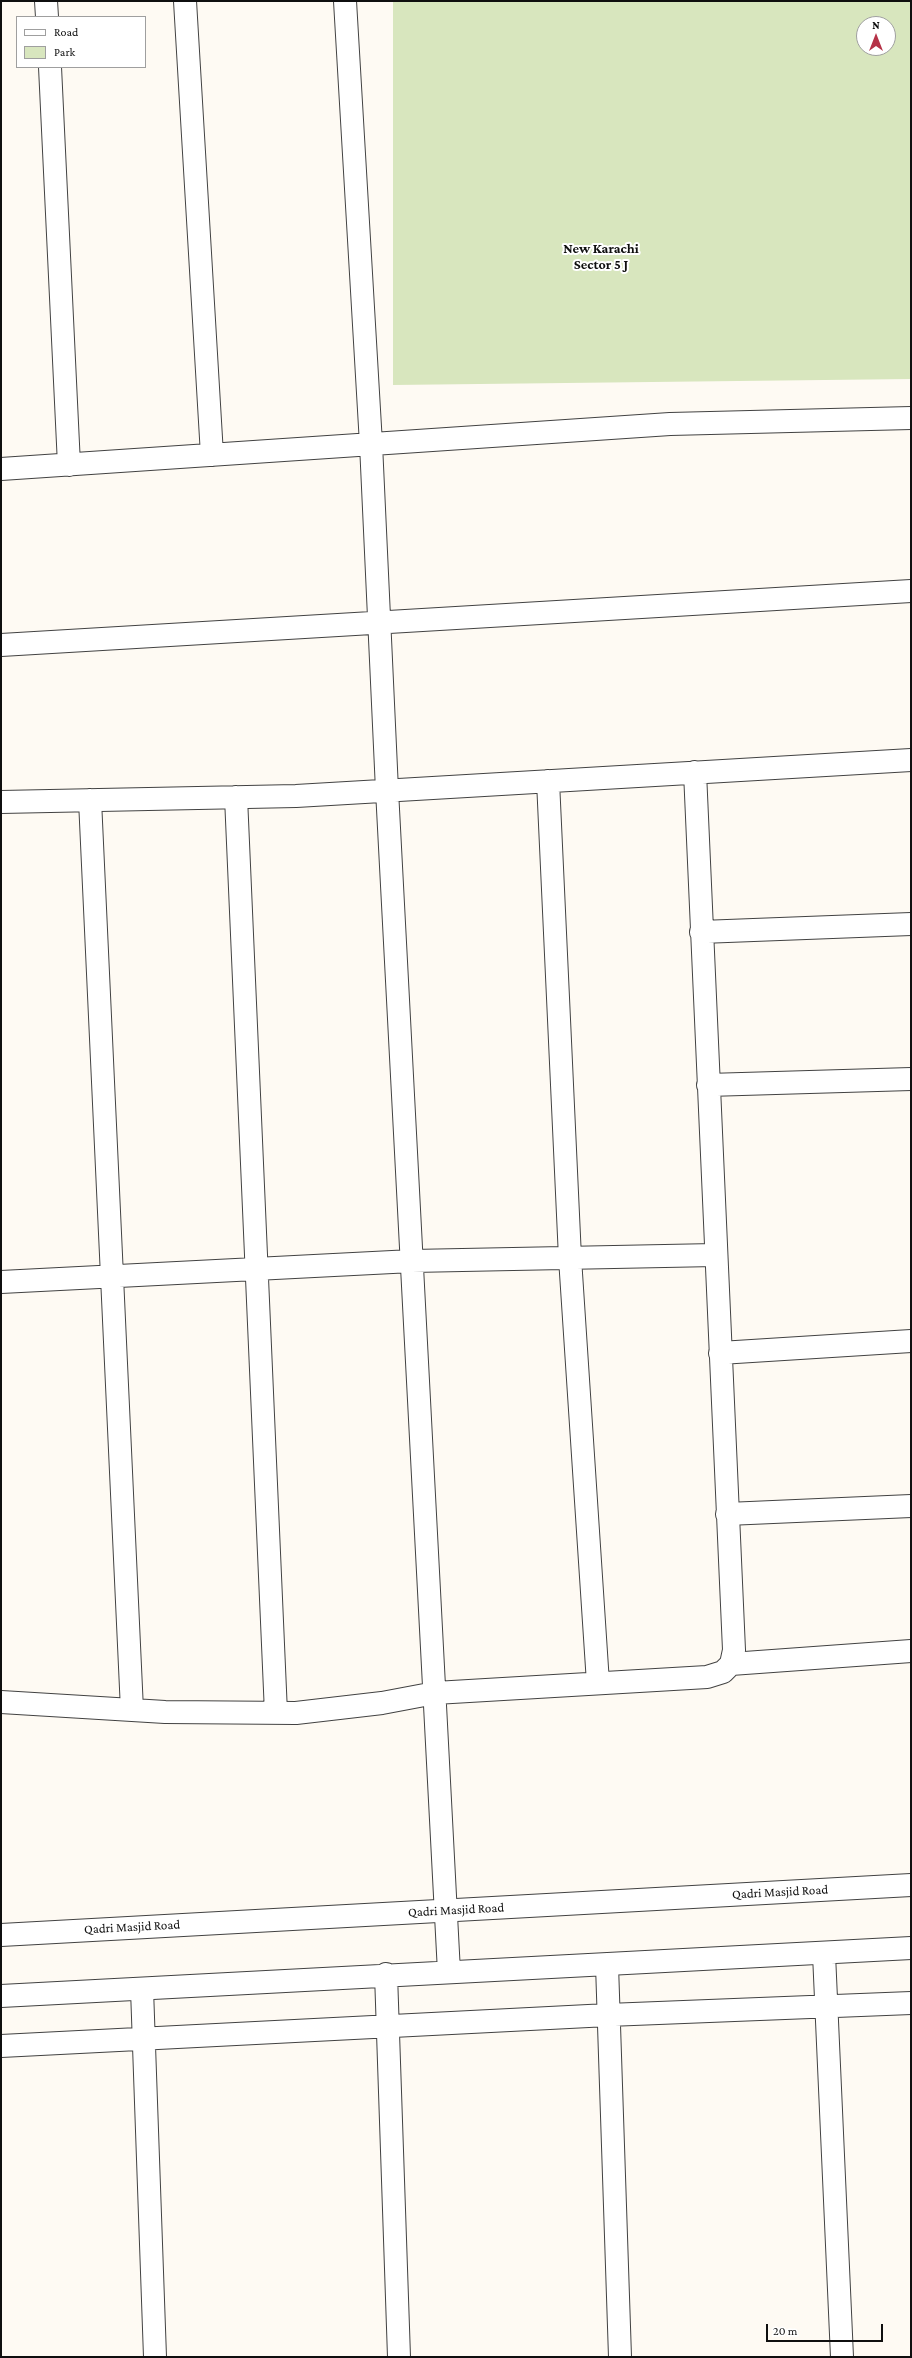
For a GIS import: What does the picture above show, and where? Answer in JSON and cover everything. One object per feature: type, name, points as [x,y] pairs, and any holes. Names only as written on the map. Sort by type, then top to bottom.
[{"type":"street","points":[[46,1],[47,16]]},
{"type":"street","points":[[185,1],[212,455]]},
{"type":"street","points":[[345,1],[371,444],[387,790],[449,1972]]},
{"type":"street","points":[[50,68],[69,465]]},
{"type":"street","points":[[1,470],[670,424],[911,418]]},
{"type":"street","points":[[1,644],[911,591]]},
{"type":"street","points":[[1,802],[296,796],[911,760]]},
{"type":"street","points":[[1,1702],[132,1710],[296,1713],[382,1703],[435,1693],[707,1677],[723,1672],[731,1664],[734,1650],[715,1255],[695,772]]},
{"type":"street","points":[[548,781],[570,1258],[598,1683]]},
{"type":"street","points":[[236,797],[276,1713]]},
{"type":"street","points":[[90,800],[132,1710]]},
{"type":"street","points":[[701,932],[911,924]]},
{"type":"street","points":[[708,1085],[911,1079]]},
{"type":"street","points":[[1,1282],[412,1261],[715,1255]]},
{"type":"street","points":[[720,1353],[911,1341]]},
{"type":"street","points":[[727,1514],[911,1506]]},
{"type":"street","points":[[731,1664],[911,1651]]},
{"type":"street","name":"Qadri Masjid Road","points":[[1,1935],[911,1885]]},
{"type":"street","points":[[1,1996],[386,1974],[607,1965],[911,1948]]},
{"type":"street","points":[[824,1954],[842,2357]]},
{"type":"street","points":[[607,1965],[620,2357]]},
{"type":"street","points":[[386,1974],[399,2357]]},
{"type":"street","points":[[142,1989],[155,2357]]},
{"type":"street","points":[[1,2046],[608,2015],[911,2003]]},
{"type":"green space","points":[[393,1],[911,1],[911,379],[393,385]]},
{"type":"district","name":"New Karachi Sector 5 J","points":[[601,258]]}]
